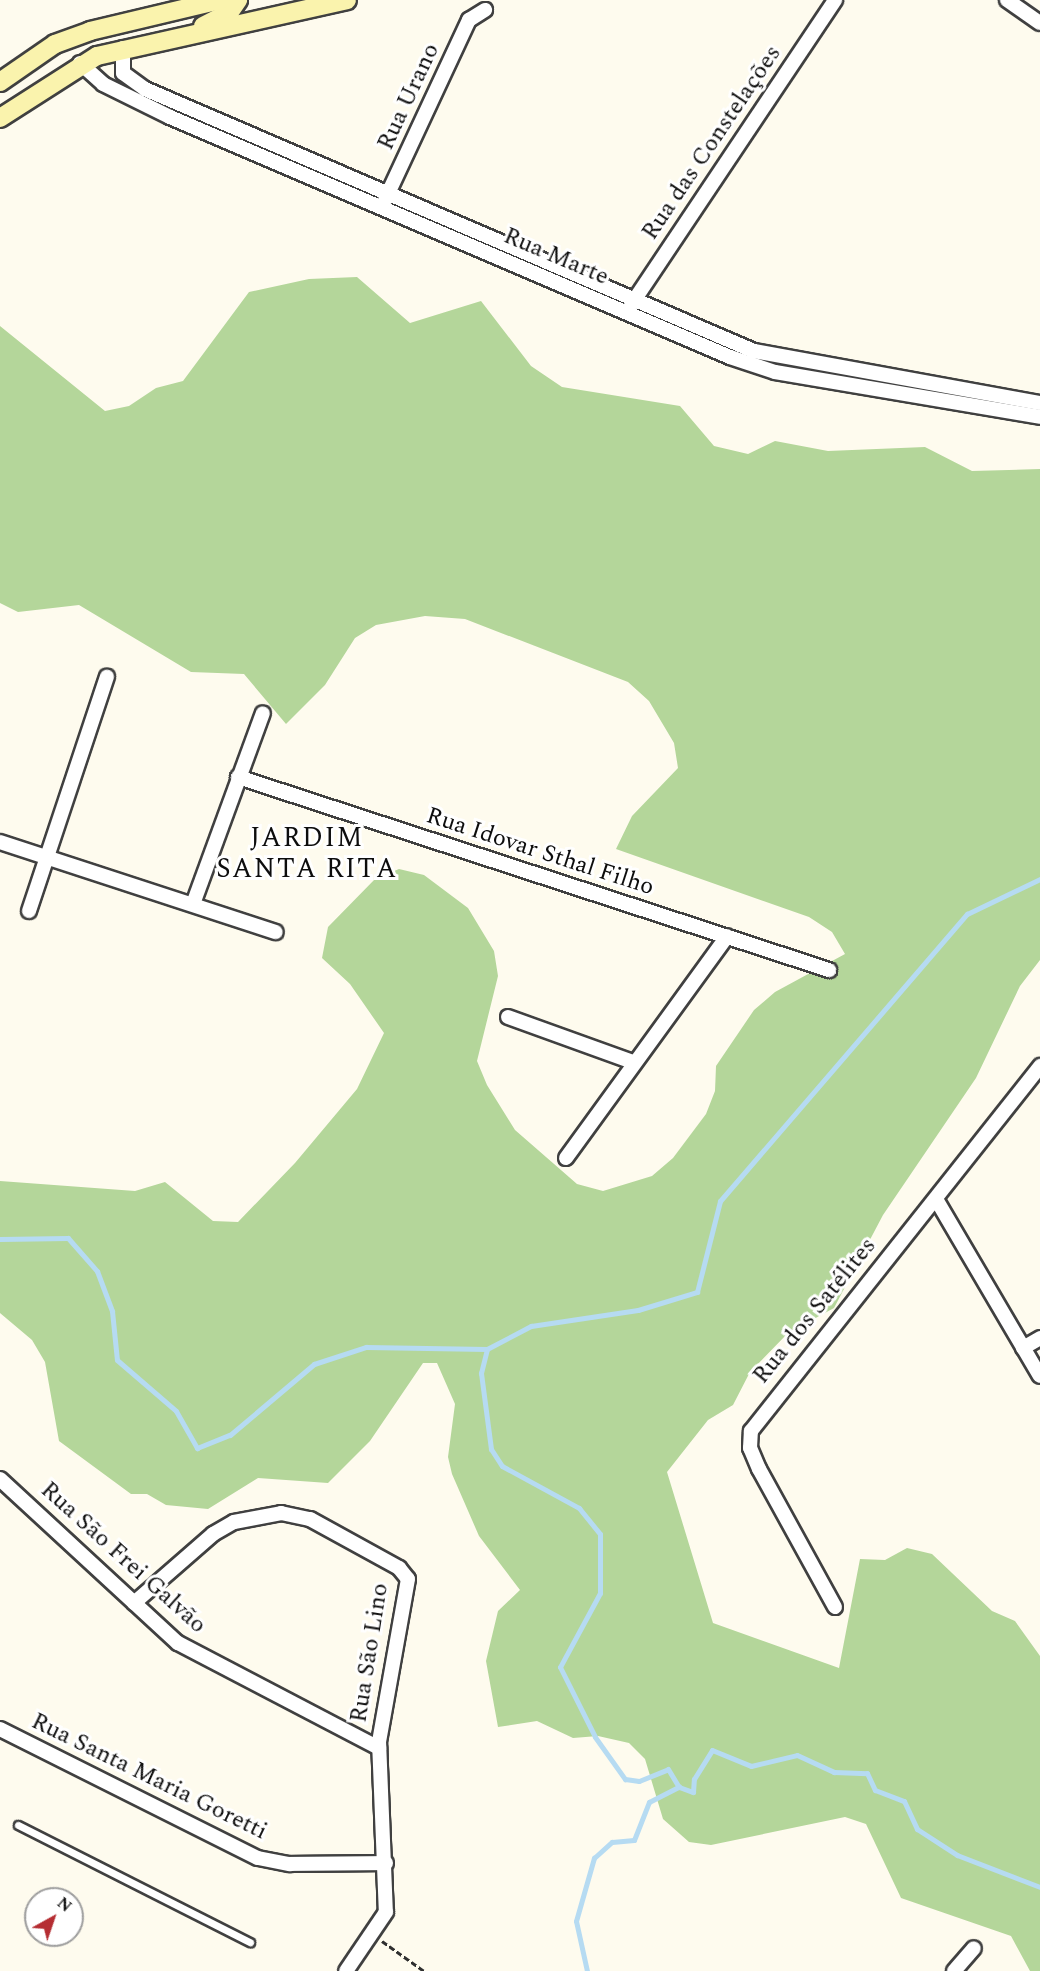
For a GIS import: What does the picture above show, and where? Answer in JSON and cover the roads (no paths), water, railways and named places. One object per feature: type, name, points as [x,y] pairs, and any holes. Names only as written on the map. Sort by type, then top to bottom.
[{"type":"main road","points":[[0,82],[55,44],[191,3],[220,0]]},
{"type":"main road","points":[[144,44],[219,20],[238,0]]},
{"type":"main road","points":[[1,116],[80,63],[123,48],[347,0]]},
{"type":"street","name":"Rua das Constelações","points":[[628,311],[835,0]]},
{"type":"street","points":[[1007,0],[1040,23]]},
{"type":"street","name":"Rua Urano","points":[[381,208],[469,20],[484,10]]},
{"type":"street","name":"Rua Marte","points":[[123,48],[123,73],[133,83],[778,359],[1040,404]]},
{"type":"street","name":"Rua Marte","points":[[80,63],[131,99],[381,208],[775,372],[1040,417]]},
{"type":"street","points":[[30,911],[107,677]]},
{"type":"street","points":[[193,904],[263,713]]},
{"type":"street","name":"Rua Idovar Sthal Filho","points":[[238,777],[829,970]]},
{"type":"street","points":[[0,842],[276,932]]},
{"type":"street","points":[[566,1158],[633,1062],[727,936]]},
{"type":"street","points":[[508,1017],[633,1062]]},
{"type":"street","name":"Rua dos Satélites","points":[[835,1607],[759,1469],[750,1448],[751,1431],[1040,1066]]},
{"type":"street","points":[[936,1199],[1040,1376]]},
{"type":"street","points":[[1023,1348],[1040,1338]]},
{"type":"street","name":"Rua São Frei Galvão","points":[[0,1479],[178,1643],[379,1748]]},
{"type":"street","name":"Rua São Lino","points":[[135,1603],[213,1534],[256,1516],[281,1513],[310,1519],[399,1568],[408,1590],[379,1748],[386,1863],[386,1912],[374,1934],[346,1971]]},
{"type":"street","name":"Rua Santa Maria Goretti","points":[[0,1729],[258,1858],[290,1864],[386,1863]]},
{"type":"street","points":[[954,1971],[974,1948]]},
{"type":"lane","points":[[18,1825],[250,1942]]},
{"type":"waterway","points":[[0,1239],[68,1238],[97,1271],[112,1311],[117,1360],[176,1411],[197,1448],[230,1435],[314,1364],[366,1347],[487,1349],[531,1326],[638,1310],[697,1292],[720,1201],[967,914],[1040,879]]},
{"type":"waterway","points":[[487,1349],[481,1373],[491,1449],[502,1466],[579,1508],[600,1534],[600,1593],[560,1667],[595,1737],[625,1779],[639,1781],[668,1769],[679,1787],[693,1792],[694,1779],[712,1750],[751,1766],[797,1755],[834,1772],[867,1773],[875,1790],[904,1801],[917,1829],[957,1855],[1040,1887]]},
{"type":"waterway","points":[[587,1971],[576,1921],[594,1858],[612,1842],[634,1840],[649,1802],[679,1787]]},
{"type":"district","name":"JARDIM SANTA RITA","points":[[307,854]]}]
